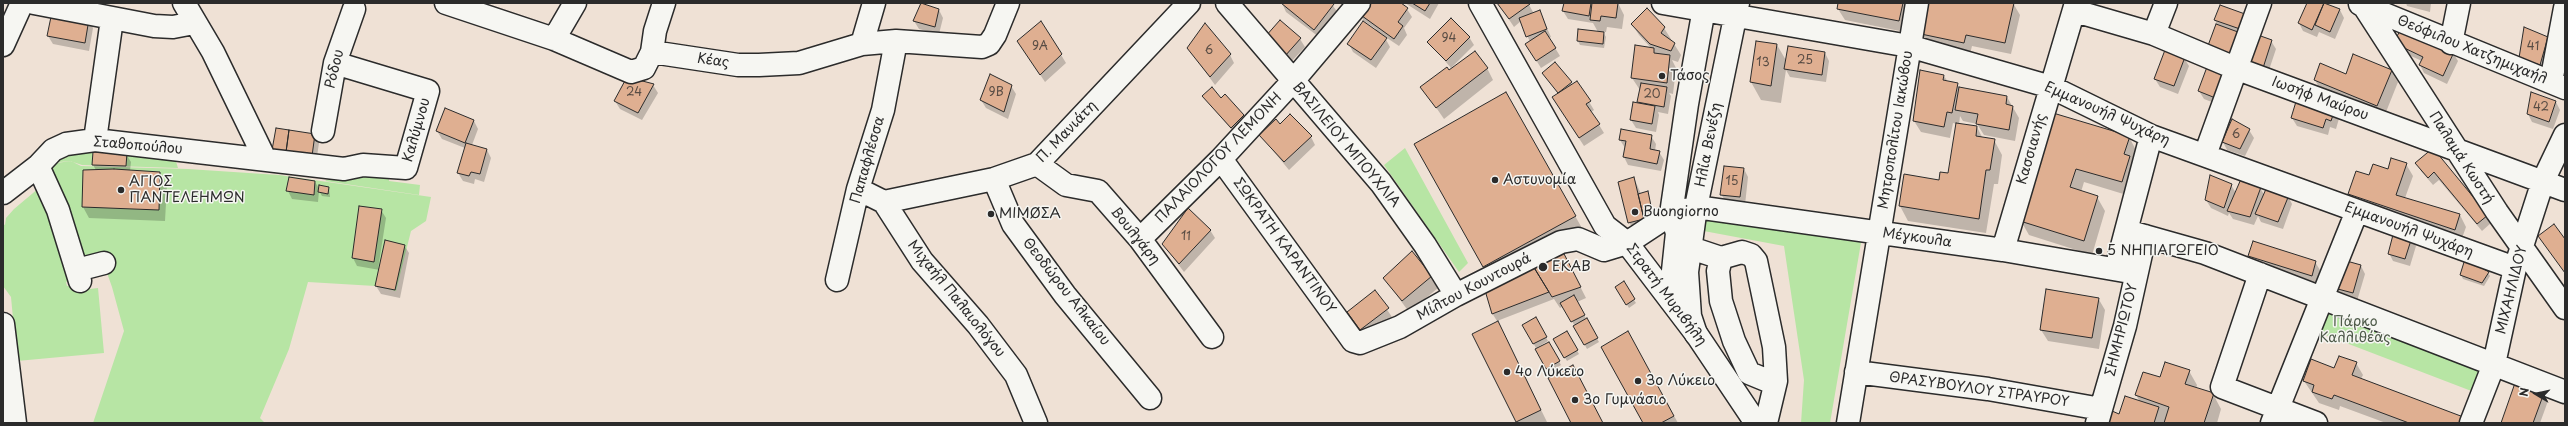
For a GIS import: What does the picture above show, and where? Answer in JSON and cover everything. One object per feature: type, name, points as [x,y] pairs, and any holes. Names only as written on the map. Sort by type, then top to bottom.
[{"type":"street","points":[[3,45],[22,3]]},
{"type":"street","points":[[34,3],[112,19],[174,27],[194,23]]},
{"type":"street","points":[[184,3],[194,23],[214,52],[265,159]]},
{"type":"street","points":[[446,3],[554,39],[631,72],[644,68],[652,52],[655,31],[664,3]]},
{"type":"street","points":[[554,39],[575,3]]},
{"type":"street","points":[[862,44],[874,3]]},
{"type":"street","name":"Κέας","points":[[652,52],[759,66],[799,63],[862,44],[896,40],[982,47],[989,44],[995,35],[1008,3]]},
{"type":"street","name":"Π. Μανιάτη","points":[[884,202],[994,179],[1037,164],[1189,3]]},
{"type":"street","name":"ΒΑΣΙΛΕΙΟΥ ΜΠΟΥΧΛΙΑ","points":[[1227,3],[1381,183],[1425,245],[1456,294]]},
{"type":"street","name":"ΠΑΛΑΙΟΛΟΓΟΥ ΛΕΜΟΝΗ","points":[[1140,239],[1221,159],[1293,81],[1359,3]]},
{"type":"street","name":"Στρατή Μυριβήλη","points":[[1480,3],[1605,226],[1627,243],[1670,299],[1697,335],[1756,423]]},
{"type":"street","name":"Εμμανουήλ Ψυχάρη","points":[[1663,3],[1737,10],[1909,46],[2051,87],[2151,136],[2357,211],[2518,258]]},
{"type":"street","name":"Μητροπολίτου Ιακώβου","points":[[1848,423],[1917,3]]},
{"type":"street","points":[[2154,34],[2166,3]]},
{"type":"street","points":[[2206,155],[2235,68],[2260,3]]},
{"type":"street","points":[[2451,43],[2459,3]]},
{"type":"street","name":"Θεόφιλου Χατζημιχαήλ","points":[[2360,4],[2451,43],[2558,85]]},
{"type":"street","name":"Παλαμά Κωστή","points":[[2360,4],[2456,150],[2518,258],[2565,308]]},
{"type":"street","name":"Ηλία Βενέζη","points":[[1671,214],[1704,7]]},
{"type":"street","name":"Ιωσήφ Μαύρου","points":[[2076,7],[2154,34],[2235,68],[2565,190]]},
{"type":"street","name":"Κασσιανής","points":[[2003,250],[2076,7]]},
{"type":"street","points":[[2558,85],[2565,8]]},
{"type":"street","name":"Ρόδου","points":[[323,131],[335,63],[354,9]]},
{"type":"street","name":"Ηλία Βενέζη","points":[[1697,335],[1690,316],[1688,299],[1688,272],[1696,207],[1737,10]]},
{"type":"street","points":[[95,140],[112,19]]},
{"type":"street","name":"Παπαφλέσσα","points":[[837,280],[858,189],[883,110],[896,40]]},
{"type":"street","name":"Καλύμνου","points":[[335,63],[428,91],[406,168]]},
{"type":"street","name":"ΜΙΧΑΗΛΙΔΟΥ","points":[[2471,423],[2494,364],[2518,258],[2543,181],[2565,135]]},
{"type":"street","name":"ΣΗΜΗΡΙΩΤΟΥ","points":[[2099,416],[2125,326],[2126,271],[2136,233],[2151,136]]},
{"type":"street","name":"Σταθοπούλου","points":[[6,187],[38,166],[53,150],[66,144],[95,140],[344,169],[363,165],[406,168]]},
{"type":"street","name":"ΣΩΚΡΑΤΗ ΚΑΡΑΝΤΙΝΟΥ","points":[[1221,159],[1348,334]]},
{"type":"street","name":"Βουλγάρη","points":[[1037,164],[1066,185],[1098,191],[1140,239],[1212,337]]},
{"type":"street","points":[[38,166],[58,210],[79,276],[104,263]]},
{"type":"street","name":"Θεοδώρου Αλκαίου","points":[[994,179],[1013,224],[1065,295],[1150,398]]},
{"type":"street","points":[[858,189],[884,202]]},
{"type":"street","name":"Μιχαήλ Παλαιολόγου","points":[[884,202],[922,261],[978,325],[1016,375],[1036,423]]},
{"type":"street","points":[[1627,243],[1671,214],[1696,207]]},
{"type":"street","name":"Μέγκουλα","points":[[1696,207],[2003,250],[2126,271]]},
{"type":"street","points":[[2275,416],[2357,211]]},
{"type":"street","points":[[1670,299],[1677,233],[1671,214]]},
{"type":"street","points":[[2136,233],[2205,253],[2565,392]]},
{"type":"street","name":"Μίλτου Κουντουρά","points":[[1348,334],[1353,340],[1360,343],[1400,327],[1456,294],[1569,239],[1578,239],[1604,250],[1627,243]]},
{"type":"street","points":[[1691,248],[1722,258],[1742,252],[1751,255],[1756,261],[1774,347],[1776,381],[1766,423]]},
{"type":"street","points":[[1722,258],[1718,271],[1721,301],[1734,341],[1749,373],[1766,380],[1776,381]]},
{"type":"street","points":[[2260,274],[2222,388],[2275,416],[2316,423]]},
{"type":"street","points":[[3,324],[15,423]]},
{"type":"street","name":"ΘΡΑΣΥΒΟΥΛΟΥ ΣΤΡΑΥΡΟΥ","points":[[1856,372],[1988,389],[2099,416]]},
{"type":"green space","points":[[91,148],[174,155],[178,168],[82,165],[70,161],[49,163]]},
{"type":"green space","points":[[1405,148],[1468,263],[1459,272],[1384,165]]},
{"type":"green space","points":[[71,161],[81,166],[188,169],[279,175],[431,197],[426,221],[411,231],[396,291],[375,286],[308,282],[289,349],[260,418],[265,423],[93,423],[124,331],[112,287],[101,256],[81,261],[49,164]]},
{"type":"green space","points":[[364,175],[389,179],[389,181],[420,185],[419,195],[325,181],[333,176]]},
{"type":"green space","points":[[39,188],[70,281],[66,282],[67,286],[72,286],[73,291],[98,288],[104,353],[17,361],[11,297],[3,286],[3,224],[5,225],[6,218],[14,209]]},
{"type":"green space","points":[[1696,207],[1863,231],[1830,423],[1801,423],[1804,380],[1784,246],[1693,229]]},
{"type":"green space","name":"Πάρκο Καλλιθέας","points":[[2328,312],[2482,366],[2474,392],[2320,333]]},
{"type":"building","points":[[921,3],[939,9],[935,27],[913,21]]},
{"type":"building","points":[[1281,3],[1333,3],[1334,4],[1314,30]]},
{"type":"building","points":[[1365,3],[1401,3],[1408,8],[1398,22],[1403,26],[1394,39],[1358,13]]},
{"type":"building","points":[[1412,3],[1430,3],[1425,11]]},
{"type":"building","points":[[1497,3],[1529,3],[1530,4],[1509,19]]},
{"type":"building","points":[[1564,3],[1591,3],[1589,16],[1562,11]]},
{"type":"building","points":[[1592,3],[1618,3],[1616,18],[1601,16],[1600,21],[1590,20]]},
{"type":"building","points":[[1838,3],[1903,3],[1899,21],[1837,9]]},
{"type":"building","points":[[1927,3],[2014,3],[2005,43],[1966,35],[1964,43],[1921,34]]},
{"type":"building","points":[[2307,3],[2324,3],[2312,30],[2298,23]]},
{"type":"building","points":[[2324,3],[2340,9],[2330,32],[2315,25]]},
{"type":"building","points":[[2220,5],[2245,14],[2240,29],[2214,20]]},
{"type":"building","points":[[1647,8],[1665,27],[1661,33],[1675,43],[1671,51],[1650,44],[1631,24]]},
{"type":"building","points":[[1540,10],[1547,29],[1526,37],[1519,18]]},
{"type":"building","points":[[52,12],[89,19],[85,43],[47,36]]},
{"type":"building","points":[[1451,18],[1470,37],[1446,61],[1427,42]]},
{"type":"building","points":[[1280,20],[1301,38],[1285,56],[1265,37]]},
{"type":"building","points":[[1041,21],[1062,54],[1040,75],[1017,41]]},
{"type":"building","points":[[1363,21],[1387,38],[1371,60],[1347,44]]},
{"type":"building","points":[[1205,23],[1231,54],[1210,77],[1187,48]]},
{"type":"building","points":[[2216,24],[2238,32],[2228,59],[2206,51]]},
{"type":"building","points":[[2524,27],[2548,37],[2540,65],[2519,58]]},
{"type":"building","points":[[2401,28],[2454,52],[2443,76],[2419,65],[2423,57],[2394,43]]},
{"type":"building","points":[[1578,29],[1604,32],[1603,44],[1577,41]]},
{"type":"building","points":[[1545,31],[1556,48],[1536,61],[1525,44]]},
{"type":"building","points":[[2255,34],[2272,40],[2263,68],[2245,63]]},
{"type":"building","points":[[1756,41],[1777,44],[1771,86],[1750,82]]},
{"type":"building","points":[[1635,45],[1654,48],[1654,53],[1670,55],[1667,83],[1631,78]]},
{"type":"building","points":[[1788,46],[1825,52],[1822,75],[1784,69]]},
{"type":"building","points":[[2165,50],[2185,57],[2174,86],[2154,79]]},
{"type":"building","points":[[1475,51],[1488,68],[1436,108],[1420,87],[1447,67],[1449,70]]},
{"type":"building","points":[[2353,54],[2392,70],[2377,106],[2314,80],[2320,63],[2346,74]]},
{"type":"building","points":[[1555,62],[1572,82],[1558,93],[1542,73]]},
{"type":"building","points":[[2207,67],[2227,74],[2218,99],[2198,91]]},
{"type":"building","points":[[1920,70],[1944,75],[1943,80],[1958,83],[1952,113],[1947,112],[1944,127],[1913,121]]},
{"type":"building","points":[[990,74],[1012,85],[1004,112],[980,100]]},
{"type":"building","points":[[627,77],[654,84],[638,113],[614,101]]},
{"type":"building","points":[[1577,81],[1591,101],[1586,104],[1600,124],[1579,138],[1552,97]]},
{"type":"building","points":[[1641,83],[1667,87],[1664,107],[1637,102]]},
{"type":"building","points":[[1212,87],[1221,98],[1225,94],[1244,115],[1231,128],[1202,96]]},
{"type":"building","points":[[1959,87],[2007,96],[2006,104],[2013,106],[2009,130],[1976,124],[1978,114],[1955,110]]},
{"type":"building","name":"Αστυνομία","points":[[1506,92],[1576,216],[1483,267],[1414,144]]},
{"type":"building","points":[[2531,92],[2556,101],[2549,122],[2527,114]]},
{"type":"building","points":[[2298,95],[2336,106],[2331,121],[2326,119],[2323,128],[2291,118]]},
{"type":"building","points":[[1633,102],[1655,106],[1652,124],[1630,120]]},
{"type":"building","points":[[445,108],[474,120],[465,143],[436,131]]},
{"type":"building","points":[[2053,113],[2130,136],[2124,154],[2130,156],[2122,182],[2076,169],[2070,187],[2098,196],[2084,241],[2020,221]]},
{"type":"building","points":[[1290,114],[1312,136],[1284,162],[1259,135],[1276,119],[1280,124]]},
{"type":"building","points":[[2232,119],[2250,129],[2240,149],[2222,142]]},
{"type":"building","points":[[1956,123],[1977,126],[1976,136],[1995,139],[1990,170],[1986,170],[1979,219],[1899,206],[1904,174],[1939,180],[1940,172],[1948,173]]},
{"type":"building","points":[[276,128],[289,130],[286,152],[272,150]]},
{"type":"building","points":[[1621,129],[1652,135],[1650,149],[1660,151],[1657,164],[1623,157],[1626,141],[1619,140]]},
{"type":"building","points":[[289,130],[315,134],[312,156],[286,152]]},
{"type":"building","points":[[466,143],[487,149],[480,174],[471,172],[469,176],[457,173]]},
{"type":"building","points":[[2433,148],[2488,215],[2477,224],[2434,172],[2428,178],[2415,163]]},
{"type":"building","points":[[93,152],[127,153],[126,166],[92,165]]},
{"type":"building","points":[[2391,158],[2407,163],[2396,195],[2460,214],[2455,230],[2348,194],[2356,171],[2369,175],[2373,164],[2388,169]]},
{"type":"building","points":[[1724,166],[1744,168],[1740,197],[1720,195]]},
{"type":"building","name":"ΑΓΙΟΣ ΠΑΝΤΕΛΕΗΜΩΝ","points":[[114,169],[160,172],[159,210],[82,207],[83,170]]},
{"type":"building","points":[[2210,175],[2232,184],[2224,208],[2205,200]]},
{"type":"building","points":[[289,177],[315,181],[314,195],[286,191]]},
{"type":"building","points":[[1634,177],[1644,219],[1628,223],[1618,182]]},
{"type":"building","points":[[2241,179],[2261,187],[2250,217],[2227,211]]},
{"type":"building","points":[[319,185],[329,187],[328,194],[318,192]]},
{"type":"building","points":[[2266,189],[2289,195],[2278,222],[2255,214]]},
{"type":"building","points":[[1648,191],[1653,216],[1644,219],[1638,194]]},
{"type":"building","points":[[359,206],[382,209],[374,262],[352,258]]},
{"type":"building","points":[[1188,208],[1211,230],[1179,264],[1162,244]]},
{"type":"building","points":[[2554,224],[2565,239],[2565,273],[2538,236]]},
{"type":"building","points":[[2394,231],[2412,237],[2405,259],[2388,254]]},
{"type":"building","points":[[385,240],[405,245],[395,290],[375,286]]},
{"type":"building","points":[[2253,241],[2316,261],[2312,276],[2248,256]]},
{"type":"building","points":[[1560,246],[1581,287],[1552,297],[1530,261]]},
{"type":"building","points":[[1412,251],[1432,276],[1402,301],[1383,278]]},
{"type":"building","points":[[2465,259],[2489,272],[2482,283],[2460,275]]},
{"type":"building","points":[[2343,260],[2361,265],[2353,293],[2334,288]]},
{"type":"building","points":[[1530,261],[1549,292],[1492,314],[1484,287]]},
{"type":"building","points":[[1624,281],[1635,299],[1626,305],[1615,287]]},
{"type":"building","points":[[2046,289],[2099,298],[2092,338],[2040,330]]},
{"type":"building","points":[[1375,290],[1389,308],[1360,330],[1347,312]]},
{"type":"building","points":[[1574,295],[1585,315],[1571,322],[1560,303]]},
{"type":"building","points":[[1536,317],[1547,337],[1533,344],[1522,325]]},
{"type":"building","points":[[1587,318],[1598,338],[1584,345],[1573,326]]},
{"type":"building","name":"4ο Λύκειο","points":[[1498,321],[1541,410],[1516,422],[1472,334]]},
{"type":"building","points":[[1567,331],[1578,350],[1564,358],[1553,339]]},
{"type":"building","name":"3ο Λύκειο","points":[[1628,331],[1674,416],[1661,423],[1643,423],[1601,347]]},
{"type":"building","points":[[1549,342],[1560,361],[1546,369],[1535,349]]},
{"type":"building","points":[[2339,356],[2357,362],[2352,375],[2466,418],[2464,423],[2409,423],[2334,395],[2332,399],[2312,392],[2314,385],[2303,381],[2311,359],[2334,368]]},
{"type":"building","points":[[2165,362],[2190,370],[2185,384],[2214,393],[2204,423],[2164,423],[2169,407],[2135,395],[2143,372],[2160,377]]},
{"type":"building","name":"3ο Γυμνάσιο","points":[[1573,365],[1603,423],[1571,423],[1548,378]]},
{"type":"building","points":[[2515,383],[2544,393],[2533,423],[2501,423]]},
{"type":"building","points":[[2125,396],[2159,407],[2154,423],[2108,423],[2112,411],[2119,414]]},
{"type":"place","name":"Τάσος","points":[[1662,76]]},
{"type":"place","name":"Αστυνομία","points":[[1495,180]]},
{"type":"place","name":"ΑΓΙΟΣ ΠΑΝΤΕΛΕΗΜΩΝ","points":[[121,190]]},
{"type":"place","name":"Buongiorno","points":[[1635,212]]},
{"type":"place","name":"MIMØΣΑ","points":[[991,214]]},
{"type":"place","name":"5 ΝΗΠΙΑΓΩΓΕΙΟ","points":[[2099,251]]},
{"type":"place","name":"ΕΚΑΒ","points":[[1543,267]]},
{"type":"place","name":"4ο Λύκειο","points":[[1507,372]]},
{"type":"place","name":"3ο Λύκειο","points":[[1638,381]]},
{"type":"place","name":"3ο Γυμνάσιο","points":[[1575,400]]}]
